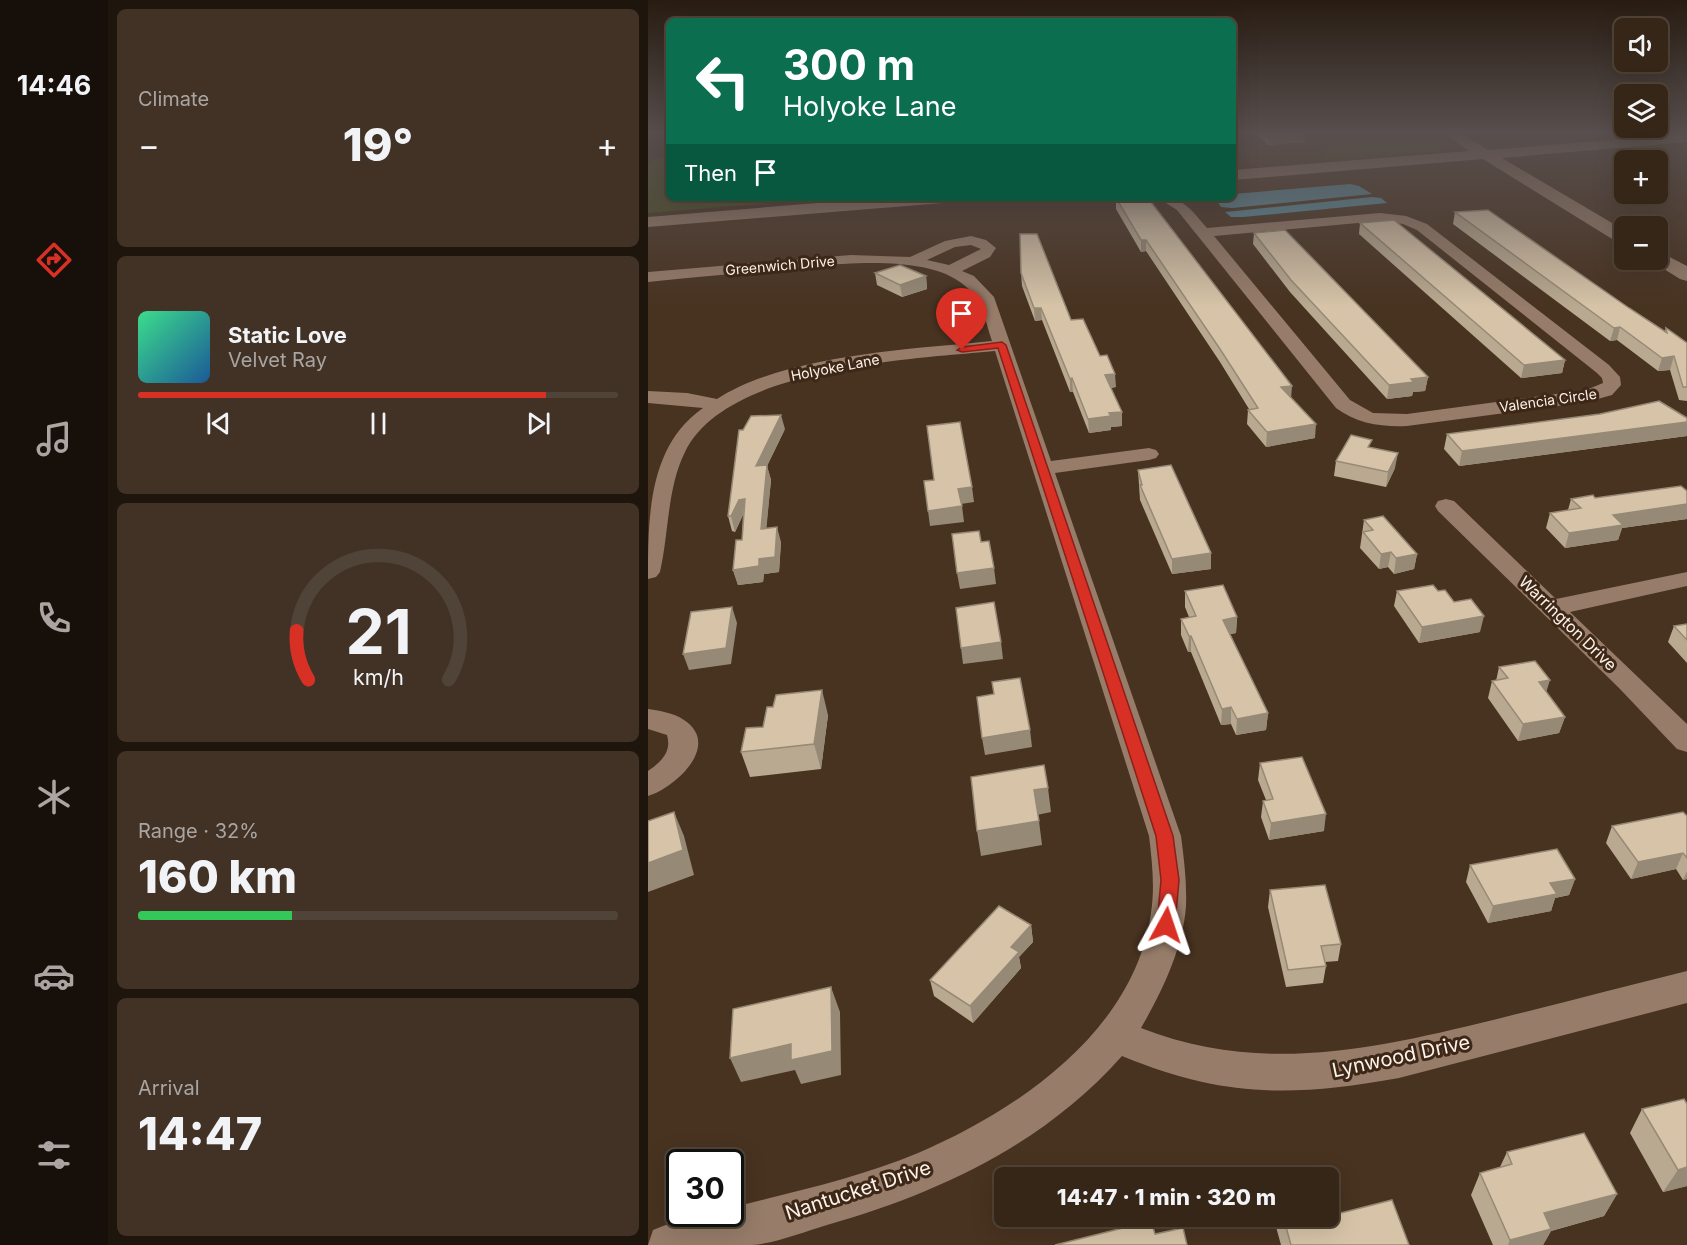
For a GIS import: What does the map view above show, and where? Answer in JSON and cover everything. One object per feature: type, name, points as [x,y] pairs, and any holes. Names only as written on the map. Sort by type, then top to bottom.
[{"type":"main road","points":[[1547,191],[1614,232]]},
{"type":"main road","points":[[648,222],[906,201]]},
{"type":"main road","points":[[1668,262],[1684,271]]},
{"type":"street","name":"Valencia Circle","points":[[1183,202],[1204,233],[1343,405],[1363,416],[1387,420],[1407,420],[1587,396],[1605,391],[1612,385],[1611,377],[1603,369],[1422,227],[1412,222],[1380,217],[1204,233]]},
{"type":"street","name":"Greenwich Drive","points":[[912,262],[953,243],[976,242],[989,248],[985,254],[949,271]]},
{"type":"street","name":"Greenwich Drive","points":[[648,276],[873,259],[912,262],[949,271],[961,276],[986,297],[1165,836],[1170,880],[1166,925],[1146,983],[1115,1035]]},
{"type":"street","name":"Holyoke Lane","points":[[648,572],[671,458],[685,434],[719,405],[772,381],[830,366],[1002,345]]},
{"type":"street","points":[[648,397],[687,399],[719,405]]},
{"type":"street","points":[[1042,468],[1149,454]]},
{"type":"street","name":"Warrington Drive","points":[[1446,506],[1660,711],[1687,742]]},
{"type":"street","points":[[1551,608],[1687,579]]},
{"type":"street","points":[[648,719],[662,720],[677,727],[684,739],[682,754],[671,770],[648,785]]},
{"type":"street","name":"Lynwood Drive","points":[[1115,1035],[1149,1051],[1206,1067],[1263,1075],[1329,1072],[1400,1060],[1687,987]]},
{"type":"street","name":"Nantucket Drive","points":[[668,1245],[825,1204],[896,1182],[960,1155],[1025,1116],[1072,1081],[1115,1035]]},
{"type":"green space","points":[[648,191],[666,191],[666,201],[795,201],[648,213]]},
{"type":"water","points":[[1267,191],[1367,191],[1372,194],[1232,208],[1221,207],[1217,201],[1236,201],[1236,194]]},
{"type":"water","points":[[1372,197],[1381,198],[1387,203],[1243,217],[1231,217],[1225,212]]},
{"type":"building","points":[[1118,201],[1151,202],[1292,386],[1281,387],[1316,424],[1267,432],[1248,410],[1258,408],[1220,349],[1146,240],[1141,240]]},
{"type":"building","points":[[1488,210],[1629,308],[1667,333],[1666,328],[1687,343],[1687,387],[1683,387],[1674,356],[1662,358],[1620,327],[1614,328],[1455,212]]},
{"type":"building","points":[[1394,220],[1565,360],[1524,365],[1360,223]]},
{"type":"building","points":[[1285,230],[1428,377],[1411,379],[1414,382],[1389,385],[1291,280],[1254,233]]},
{"type":"building","points":[[1020,234],[1037,234],[1071,320],[1083,319],[1100,356],[1107,355],[1115,374],[1105,375],[1122,412],[1088,419],[1041,308],[1034,308],[1021,273]]},
{"type":"building","points":[[900,265],[926,276],[900,285],[875,273]]},
{"type":"building","points":[[1659,401],[1687,418],[1687,422],[1462,451],[1447,434],[1600,414]]},
{"type":"building","points":[[781,415],[756,466],[767,465],[761,529],[777,527],[775,557],[759,559],[759,566],[733,570],[736,540],[742,540],[745,499],[739,500],[731,516],[728,516],[739,430],[743,430],[751,416]]},
{"type":"building","points":[[960,422],[972,487],[958,489],[962,506],[928,511],[924,481],[934,480],[927,426]]},
{"type":"building","points":[[1351,435],[1372,440],[1368,447],[1398,453],[1388,472],[1336,461]]},
{"type":"building","points":[[1171,465],[1211,553],[1172,559],[1140,485],[1142,485],[1138,470]]},
{"type":"building","points":[[1681,486],[1687,491],[1687,504],[1613,515],[1623,525],[1569,533],[1550,513],[1581,508],[1571,499],[1593,495],[1595,498]]},
{"type":"building","points":[[1383,516],[1417,554],[1396,558],[1391,552],[1381,554],[1363,532],[1373,530],[1364,520]]},
{"type":"building","points":[[979,531],[981,542],[989,541],[994,568],[957,573],[952,534]]},
{"type":"building","points":[[1223,585],[1237,617],[1223,620],[1268,713],[1237,719],[1231,707],[1222,709],[1191,636],[1181,619],[1196,616],[1185,591]]},
{"type":"building","points":[[1433,585],[1438,591],[1445,590],[1454,602],[1471,599],[1484,616],[1422,627],[1397,591]]},
{"type":"building","points":[[994,602],[1001,642],[961,648],[956,608]]},
{"type":"building","points":[[732,607],[726,648],[683,654],[691,612]]},
{"type":"building","points":[[1687,624],[1687,640],[1674,626]]},
{"type":"building","points":[[1535,661],[1550,680],[1539,682],[1565,717],[1523,724],[1492,681],[1508,678],[1499,667]]},
{"type":"building","points":[[1020,678],[1030,730],[982,738],[977,697],[994,694],[992,682]]},
{"type":"building","points":[[822,690],[814,744],[741,752],[746,728],[763,727],[767,707],[773,707],[776,695]]},
{"type":"building","points":[[1302,757],[1326,814],[1271,823],[1263,801],[1273,799],[1260,763]]},
{"type":"building","points":[[1044,765],[1048,788],[1034,790],[1039,821],[977,831],[971,777]]},
{"type":"building","points":[[674,812],[683,850],[648,863],[648,821]]},
{"type":"building","points":[[1683,812],[1687,816],[1687,858],[1683,853],[1638,862],[1612,826]]},
{"type":"building","points":[[1557,849],[1575,879],[1550,883],[1557,894],[1493,906],[1470,865]]},
{"type":"building","points":[[1325,885],[1341,944],[1321,946],[1326,966],[1288,970],[1270,890]]},
{"type":"building","points":[[999,906],[1031,925],[1011,947],[1019,952],[970,1006],[930,980]]},
{"type":"building","points":[[831,987],[832,1051],[791,1060],[791,1044],[730,1058],[733,1009]]},
{"type":"building","points":[[1684,1099],[1687,1104],[1687,1167],[1678,1170],[1642,1109]]},
{"type":"building","points":[[1584,1133],[1617,1194],[1544,1213],[1551,1229],[1510,1240],[1480,1173],[1512,1164],[1507,1152]]},
{"type":"building","points":[[1392,1200],[1409,1245],[1291,1245],[1286,1227],[1339,1227],[1339,1213]]},
{"type":"building","points":[[1127,1227],[1153,1227],[1155,1234],[1183,1228],[1187,1245],[1055,1245]]},
{"type":"route","points":[[962,350],[1002,345],[1165,836],[1170,880],[1166,925]]}]
